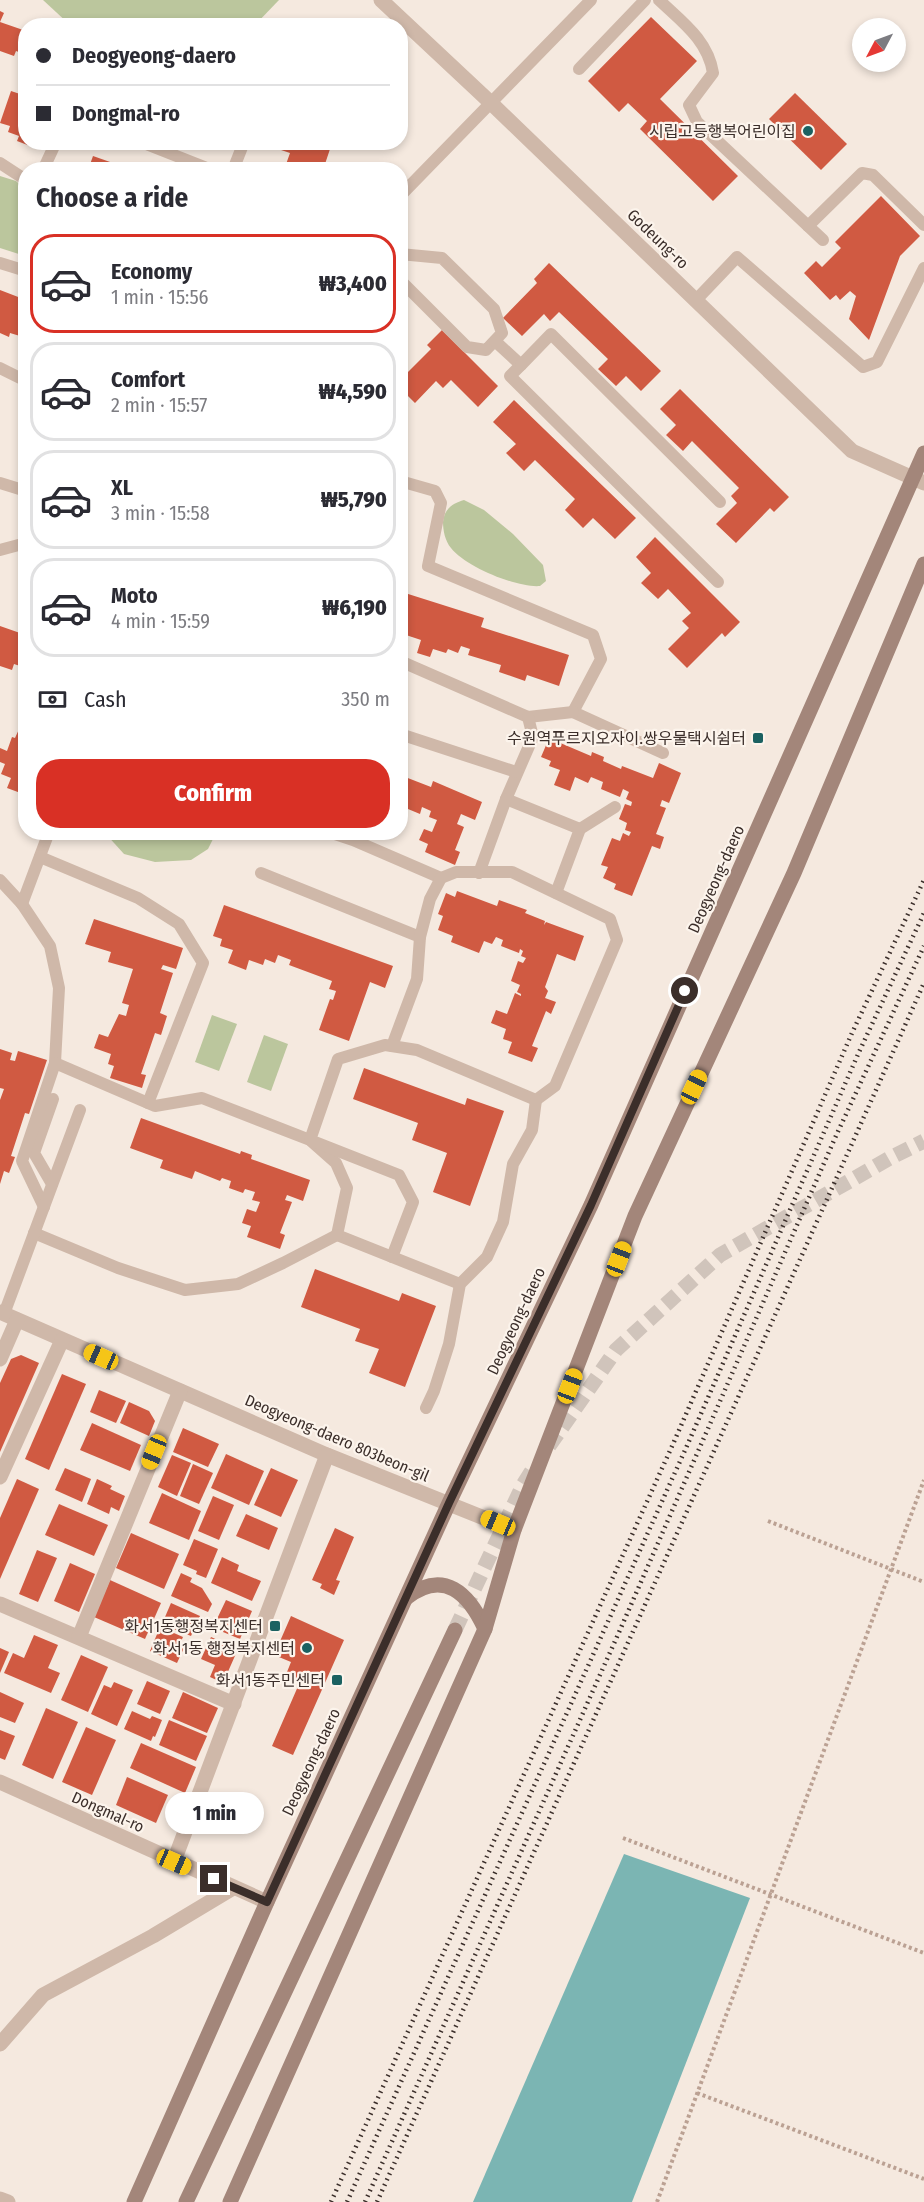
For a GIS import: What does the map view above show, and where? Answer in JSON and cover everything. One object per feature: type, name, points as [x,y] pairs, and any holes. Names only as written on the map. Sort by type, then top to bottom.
[{"type":"main road","name":"Deogyeong-daero","points":[[134,2202],[267,1902],[449,1503],[591,1205],[918,481],[924,453]]},
{"type":"main road","points":[[230,2202],[485,1629],[514,1530],[635,1216],[794,873],[924,564]]},
{"type":"main road","points":[[406,1598],[415,1591],[430,1586],[449,1585],[465,1597],[478,1614],[485,1629]]},
{"type":"main road","points":[[186,2202],[455,1630]]},
{"type":"street","name":"Godeung-ro","points":[[381,0],[400,18]]},
{"type":"street","name":"Godeung-ro","points":[[408,25],[852,451],[918,481]]},
{"type":"street","name":"Deogyeong-daero 803beon-gil","points":[[7,1315],[327,1455],[514,1530]]},
{"type":"street","points":[[0,1359],[7,1315]]},
{"type":"street","points":[[0,1478],[62,1340]]},
{"type":"street","points":[[79,1637],[180,1391]]},
{"type":"street","points":[[174,1862],[327,1455]]},
{"type":"street","points":[[0,1604],[234,1704]]},
{"type":"street","name":"Dongmal-ro","points":[[0,1782],[267,1902]]},
{"type":"street","points":[[0,2044],[42,1995],[153,1936],[234,1887]]},
{"type":"street","points":[[0,2199],[8,2202]]},
{"type":"lane","points":[[408,188],[591,0]]},
{"type":"lane","points":[[579,69],[645,0]]},
{"type":"lane","points":[[659,0],[700,40],[710,56],[713,73],[689,105],[697,122],[823,240]]},
{"type":"lane","points":[[161,150],[192,162]]},
{"type":"lane","points":[[0,163],[18,175]]},
{"type":"lane","points":[[808,226],[862,173],[873,175],[924,225]]},
{"type":"lane","points":[[408,255],[442,258],[494,309],[502,333],[486,350],[467,347],[408,288]]},
{"type":"lane","points":[[696,300],[737,257],[863,367],[877,362],[924,268]]},
{"type":"lane","points":[[0,263],[18,269]]},
{"type":"lane","points":[[718,582],[510,376],[551,334],[720,502]]},
{"type":"lane","points":[[495,341],[521,365]]},
{"type":"lane","points":[[0,368],[18,377]]},
{"type":"lane","points":[[0,483],[18,489]]},
{"type":"lane","points":[[408,483],[435,491],[441,503],[428,566],[593,635],[601,659],[573,712]]},
{"type":"lane","points":[[0,550],[18,545]]},
{"type":"lane","points":[[408,664],[528,717],[573,712],[663,753]]},
{"type":"lane","points":[[479,873],[516,772],[533,736],[528,717]]},
{"type":"lane","points":[[408,737],[516,772]]},
{"type":"lane","points":[[506,799],[580,829]]},
{"type":"lane","points":[[556,893],[580,829],[615,807]]},
{"type":"lane","points":[[22,904],[46,840]]},
{"type":"lane","points":[[352,840],[441,878]]},
{"type":"lane","points":[[40,857],[146,903],[178,924],[203,963],[148,1103]]},
{"type":"lane","points":[[392,1046],[417,979],[420,937],[430,899],[441,878],[456,872],[512,872],[610,919],[617,940],[555,1086],[536,1100],[532,1130],[513,1164],[503,1222],[487,1257],[460,1284],[449,1344],[434,1391],[426,1407]]},
{"type":"lane","points":[[261,873],[420,937]]},
{"type":"lane","points":[[0,880],[22,904],[50,946],[59,988],[55,1063],[22,1161],[44,1207]]},
{"type":"lane","points":[[310,1140],[338,1059],[385,1045],[417,1050],[536,1100]]},
{"type":"lane","points":[[55,1063],[154,1106],[202,1098],[399,1175],[413,1202],[392,1257]]},
{"type":"lane","points":[[52,1184],[34,1153],[53,1099]]},
{"type":"lane","points":[[7,1315],[34,1233],[81,1110]]},
{"type":"lane","points":[[310,1140],[336,1163],[347,1188],[337,1235]]},
{"type":"lane","points":[[34,1233],[118,1268],[185,1290],[238,1284],[337,1235],[460,1284]]},
{"type":"path","points":[[657,2202],[924,1480]]},
{"type":"path","points":[[768,1521],[924,1581]]},
{"type":"path","points":[[623,1838],[924,1953]]},
{"type":"path","points":[[697,2093],[924,2179]]},
{"type":"green space","points":[[43,0],[279,0],[262,18],[62,18]]},
{"type":"green space","points":[[0,176],[18,183],[18,254],[0,248]]},
{"type":"green space","points":[[464,500],[484,510],[513,534],[543,565],[546,581],[540,586],[518,584],[492,575],[458,555],[447,542],[443,522],[450,507]]},
{"type":"green space","points":[[111,840],[212,840],[208,849],[191,860],[155,862],[124,854]]},
{"type":"green space","points":[[212,1015],[237,1024],[219,1071],[195,1062]]},
{"type":"green space","points":[[264,1035],[288,1044],[271,1091],[247,1082]]},
{"type":"water","points":[[624,1854],[750,1898],[632,2202],[473,2202]]},
{"type":"building","points":[[651,17],[697,61],[660,99],[738,176],[713,201],[640,129],[647,121],[628,103],[619,112],[588,81]]},
{"type":"building","points":[[0,22],[18,28],[18,52],[16,51],[14,56],[0,51]]},
{"type":"building","points":[[11,91],[18,93],[18,136],[8,132],[10,126],[0,123]]},
{"type":"building","name":"시립고등행복어린이집","points":[[795,93],[847,144],[821,170],[769,119]]},
{"type":"building","points":[[281,150],[330,150],[326,162],[287,162],[290,153]]},
{"type":"building","points":[[93,156],[110,162],[91,162]]},
{"type":"building","points":[[881,196],[920,236],[900,256],[869,340],[849,319],[856,296],[850,291],[840,300],[836,295],[830,300],[804,273],[816,261],[822,267],[841,248],[835,242]]},
{"type":"building","points":[[549,263],[661,371],[641,391],[626,376],[616,386],[598,369],[608,359],[559,312],[550,321],[544,314],[522,336],[503,318],[537,283],[534,279]]},
{"type":"building","points":[[0,290],[18,297],[18,335],[10,333],[9,337],[0,333]]},
{"type":"building","points":[[442,330],[498,386],[478,407],[451,380],[443,388],[436,381],[415,403],[408,396],[408,372],[431,349],[427,345]]},
{"type":"building","points":[[680,389],[789,497],[774,512],[770,508],[736,543],[716,524],[737,503],[731,496],[739,488],[692,441],[683,451],[666,435],[676,425],[660,409]]},
{"type":"building","points":[[514,400],[636,518],[615,539],[593,518],[583,528],[565,510],[575,499],[535,460],[524,471],[506,453],[516,444],[493,422]]},
{"type":"building","points":[[655,537],[740,622],[725,637],[722,633],[687,668],[668,649],[689,628],[682,621],[691,613],[668,589],[658,599],[641,583],[651,573],[636,557]]},
{"type":"building","points":[[408,594],[484,618],[481,627],[569,655],[559,686],[527,675],[525,681],[499,672],[501,665],[468,655],[470,649],[461,646],[458,653],[448,649],[446,653],[433,649],[430,657],[417,653],[421,640],[408,636]]},
{"type":"building","points":[[0,626],[18,632],[18,665],[14,664],[12,670],[0,666]]},
{"type":"building","points":[[18,731],[18,792],[7,788],[11,778],[1,774],[5,764],[0,762],[0,748],[7,751],[12,737],[15,738]]},
{"type":"building","points":[[550,736],[559,739],[558,742],[591,756],[592,752],[604,757],[603,761],[621,769],[622,766],[653,778],[659,763],[681,773],[669,803],[662,800],[660,806],[666,808],[656,834],[664,837],[660,849],[652,846],[632,896],[614,889],[616,884],[603,878],[608,867],[601,865],[612,838],[620,841],[623,833],[629,836],[631,832],[625,830],[627,823],[619,819],[625,804],[631,806],[632,802],[626,799],[629,792],[623,789],[620,797],[601,789],[603,782],[591,777],[588,783],[575,777],[570,791],[554,785],[560,770],[549,766],[551,761],[541,757]]},
{"type":"building","points":[[408,778],[431,787],[433,781],[482,802],[475,820],[461,814],[457,824],[464,827],[455,850],[460,852],[455,865],[425,852],[428,844],[419,840],[424,829],[432,832],[437,820],[429,817],[431,811],[422,807],[420,814],[408,809]]},
{"type":"building","points":[[457,891],[497,906],[499,900],[527,910],[525,913],[545,921],[544,925],[546,922],[584,936],[575,961],[557,954],[545,987],[548,991],[545,998],[556,1002],[551,1014],[546,1011],[532,1046],[538,1048],[532,1062],[508,1053],[512,1042],[503,1039],[506,1029],[491,1023],[496,1010],[507,1014],[515,993],[521,996],[517,992],[520,985],[511,981],[518,961],[523,963],[526,958],[521,956],[523,951],[520,949],[519,953],[501,946],[503,940],[496,937],[492,944],[484,941],[479,953],[451,942],[453,936],[438,930],[443,916],[438,914],[446,893],[455,897]]},
{"type":"building","points":[[224,905],[393,966],[385,988],[370,982],[349,1041],[319,1030],[330,999],[333,1000],[336,991],[329,989],[332,981],[289,965],[291,960],[278,955],[275,963],[265,959],[263,965],[249,960],[246,970],[228,963],[233,950],[220,946],[222,939],[213,936]]},
{"type":"building","points":[[94,919],[183,948],[176,969],[163,965],[161,969],[173,973],[160,1013],[167,1016],[161,1035],[155,1033],[141,1074],[146,1075],[142,1088],[110,1078],[114,1066],[108,1064],[111,1054],[94,1048],[99,1034],[108,1037],[119,1014],[126,1016],[129,1005],[122,1003],[133,969],[108,962],[111,952],[85,944]]},
{"type":"building","points":[[0,1049],[12,1053],[10,1060],[15,1061],[18,1051],[47,1060],[29,1114],[25,1113],[11,1156],[15,1157],[9,1173],[4,1171],[0,1184],[0,1100],[4,1089],[0,1088]]},
{"type":"building","points":[[364,1068],[465,1105],[467,1098],[504,1111],[470,1206],[433,1192],[447,1153],[412,1140],[418,1123],[353,1099]]},
{"type":"building","points":[[141,1118],[240,1154],[241,1151],[252,1155],[251,1159],[310,1180],[303,1201],[287,1195],[285,1200],[292,1202],[280,1233],[285,1235],[280,1249],[247,1237],[251,1226],[242,1223],[247,1209],[256,1212],[260,1202],[252,1200],[255,1192],[245,1189],[243,1193],[229,1188],[231,1181],[222,1178],[220,1181],[195,1171],[192,1179],[160,1168],[163,1160],[130,1148]]},
{"type":"building","points":[[315,1269],[399,1301],[402,1293],[436,1306],[405,1387],[369,1373],[379,1349],[355,1341],[360,1329],[301,1307]]},
{"type":"building","points":[[21,1355],[39,1363],[0,1452],[0,1383],[11,1359]]},
{"type":"building","points":[[62,1374],[86,1384],[49,1470],[25,1459]]},
{"type":"building","points":[[99,1390],[126,1401],[116,1423],[90,1412]]},
{"type":"building","points":[[129,1402],[149,1411],[155,1421],[149,1436],[120,1423]]},
{"type":"building","points":[[92,1423],[141,1445],[130,1471],[80,1450]]},
{"type":"building","points":[[183,1428],[219,1444],[208,1467],[173,1452]]},
{"type":"building","points":[[226,1454],[264,1471],[249,1505],[211,1488]]},
{"type":"building","points":[[172,1455],[191,1463],[177,1496],[158,1487]]},
{"type":"building","points":[[193,1464],[213,1473],[199,1504],[180,1496]]},
{"type":"building","points":[[65,1468],[91,1479],[82,1502],[55,1490]]},
{"type":"building","points":[[271,1468],[298,1480],[281,1517],[254,1505]]},
{"type":"building","points":[[17,1479],[39,1489],[0,1579],[0,1518]]},
{"type":"building","points":[[97,1479],[112,1486],[110,1489],[125,1496],[119,1511],[111,1507],[109,1514],[87,1504]]},
{"type":"building","points":[[162,1493],[201,1511],[189,1540],[149,1523]]},
{"type":"building","points":[[213,1496],[234,1505],[219,1540],[198,1531]]},
{"type":"building","points":[[59,1504],[108,1525],[94,1556],[45,1535]]},
{"type":"building","points":[[246,1514],[278,1528],[269,1550],[236,1536]]},
{"type":"building","points":[[335,1528],[354,1537],[336,1580],[340,1581],[334,1595],[320,1588],[322,1584],[312,1580]]},
{"type":"building","points":[[131,1533],[179,1554],[164,1589],[116,1568]]},
{"type":"building","points":[[194,1539],[218,1549],[206,1578],[183,1565]]},
{"type":"building","points":[[37,1550],[57,1558],[38,1602],[19,1594]]},
{"type":"building","points":[[222,1557],[239,1565],[237,1571],[261,1581],[252,1601],[211,1583]]},
{"type":"building","points":[[70,1563],[95,1574],[79,1612],[54,1601]]},
{"type":"building","points":[[181,1573],[192,1578],[190,1582],[202,1588],[212,1604],[208,1612],[171,1596]]},
{"type":"building","points":[[110,1580],[161,1603],[145,1639],[94,1617]]},
{"type":"building","points":[[226,1600],[252,1611],[240,1639],[223,1632],[225,1625],[216,1621]]},
{"type":"building","points":[[171,1603],[200,1616],[191,1636],[162,1624]]},
{"type":"building","points":[[291,1616],[344,1640],[293,1755],[272,1746],[299,1684],[285,1677],[291,1662],[274,1655]]},
{"type":"building","points":[[160,1627],[183,1637],[179,1646],[184,1648],[177,1663],[150,1651]]},
{"type":"building","points":[[34,1635],[58,1645],[48,1668],[60,1673],[51,1693],[4,1673],[13,1653],[24,1658]]},
{"type":"building","points":[[211,1637],[238,1649],[223,1683],[210,1677],[215,1665],[201,1659]]},
{"type":"building","points":[[0,1648],[9,1652],[0,1673]]},
{"type":"building","points":[[81,1655],[108,1667],[88,1712],[61,1700]]},
{"type":"building","points":[[147,1681],[170,1691],[160,1714],[137,1704]]},
{"type":"building","points":[[114,1682],[133,1690],[117,1726],[91,1714],[104,1685],[111,1688]]},
{"type":"building","points":[[0,1692],[24,1703],[15,1723],[0,1717]]},
{"type":"building","points":[[183,1692],[218,1708],[207,1733],[172,1718]]},
{"type":"building","points":[[46,1708],[78,1722],[53,1779],[22,1765]]},
{"type":"building","points":[[132,1711],[150,1719],[152,1716],[162,1720],[151,1741],[124,1729]]},
{"type":"building","points":[[169,1720],[207,1736],[196,1761],[159,1745]]},
{"type":"building","points":[[86,1727],[116,1740],[92,1795],[62,1782]]},
{"type":"building","points":[[0,1730],[15,1736],[5,1760],[0,1758]]},
{"type":"building","points":[[141,1743],[196,1767],[185,1793],[130,1768]]},
{"type":"building","points":[[127,1777],[168,1795],[156,1823],[116,1805]]},
{"type":"tunnel","points":[[549,1446],[616,1350],[720,1255],[924,1141]]},
{"type":"tunnel","points":[[455,1630],[523,1485],[535,1466]]},
{"type":"railway","points":[[331,2202],[673,1444],[852,1033],[924,880]]},
{"type":"railway","points":[[347,2202],[686,1448],[859,1052],[924,913]]},
{"type":"railway","points":[[365,2202],[620,1630],[835,1138],[924,946]]},
{"type":"railway","points":[[377,2202],[924,983]]},
{"type":"place","name":"시립고등행복어린이집","points":[[808,131]]},
{"type":"place","name":"수원역푸르지오자이.쌍우물택시쉼터","points":[[758,738]]},
{"type":"place","name":"화서1동행정복지센터","points":[[275,1626]]},
{"type":"place","name":"화서1동 행정복지센터","points":[[307,1648]]},
{"type":"place","name":"화서1동주민센터","points":[[337,1680]]},
{"type":"route","points":[[214,1879],[267,1902],[449,1503],[591,1205],[685,991]]}]
